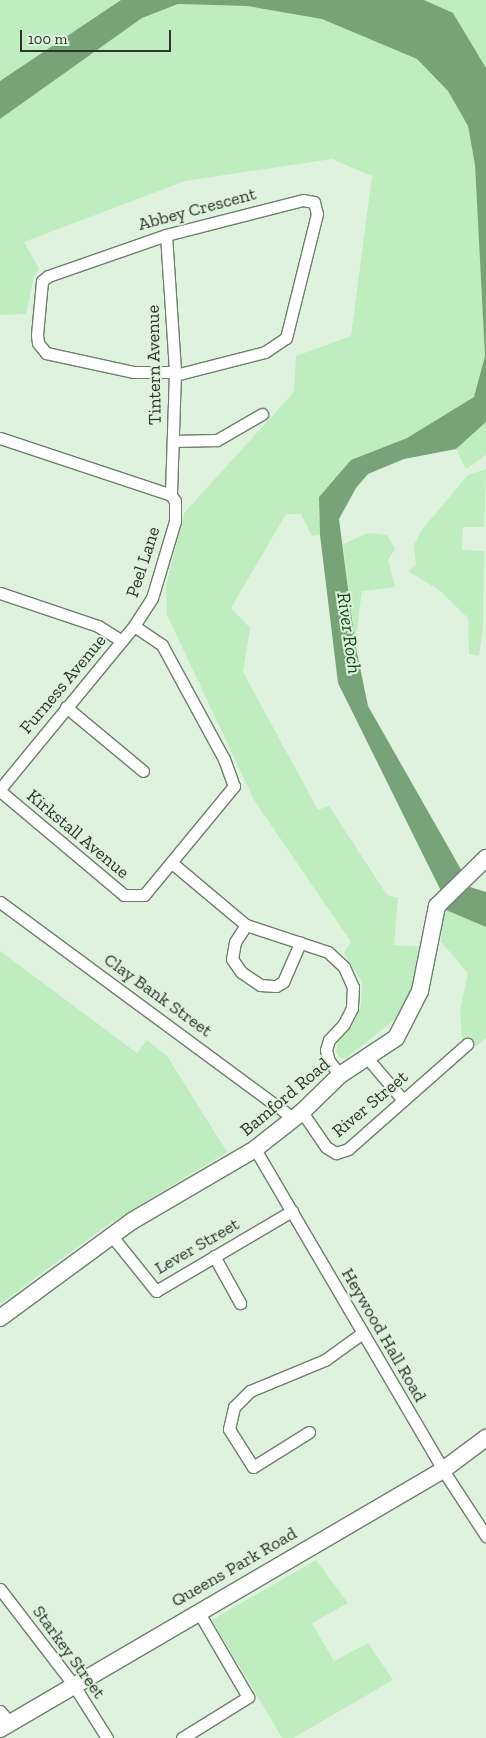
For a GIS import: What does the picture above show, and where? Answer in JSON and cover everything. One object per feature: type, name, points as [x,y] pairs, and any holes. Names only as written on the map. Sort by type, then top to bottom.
[{"type":"street","name":"Abbey Crescent","points":[[303,200],[314,202],[317,207],[291,326],[283,342],[265,352],[175,373],[134,372],[51,356],[42,350],[37,335],[40,287],[48,276],[166,235],[303,200]]},
{"type":"street","name":"Tintern Avenue","points":[[166,235],[175,373],[170,496]]},
{"type":"street","points":[[173,441],[217,440],[262,414]]},
{"type":"street","points":[[0,438],[170,496]]},
{"type":"street","name":"Peel Lane","points":[[134,626],[152,598],[175,521],[177,508],[170,496]]},
{"type":"street","points":[[0,593],[98,626],[122,641]]},
{"type":"street","name":"Furness Avenue","points":[[0,790],[66,706],[134,626]]},
{"type":"street","name":"Kirkstall Avenue","points":[[0,790],[124,895],[144,895],[172,863],[234,786],[224,759],[162,645],[134,626]]},
{"type":"street","points":[[66,706],[143,771]]},
{"type":"street","name":"Bamford Road","points":[[0,1318],[111,1235],[254,1149],[298,1116],[340,1075],[368,1059],[396,1038],[420,990],[434,916],[442,900],[472,875],[486,858]]},
{"type":"street","points":[[172,863],[246,925],[328,952],[351,976],[352,1008],[344,1024],[329,1040],[326,1050],[329,1061],[340,1075]]},
{"type":"street","name":"Clay Bank Street","points":[[0,902],[298,1116]]},
{"type":"street","points":[[246,925],[235,942],[232,959],[242,972],[260,984],[276,986],[283,982],[300,943]]},
{"type":"street","name":"River Street","points":[[298,1116],[326,1147],[336,1153],[348,1149],[467,1044]]},
{"type":"street","points":[[368,1059],[403,1100]]},
{"type":"street","name":"Heywood Hall Road","points":[[254,1149],[292,1211],[361,1334],[443,1470],[486,1536]]},
{"type":"street","name":"Lever Street","points":[[111,1235],[156,1291],[292,1211]]},
{"type":"street","points":[[214,1256],[240,1303]]},
{"type":"street","points":[[309,1432],[253,1467],[229,1429],[234,1407],[250,1391],[325,1360],[361,1334]]},
{"type":"street","name":"Queens Park Road","points":[[3,1721],[73,1684],[443,1470],[486,1438]]},
{"type":"street","name":"Starkey Street","points":[[0,1589],[73,1684],[107,1738]]},
{"type":"street","points":[[182,1738],[248,1697],[198,1611]]},
{"type":"shaded area","points":[[0,0],[121,0],[0,81]]},
{"type":"shaded area","points":[[424,0],[486,0],[486,68],[453,14]]},
{"type":"shaded area","points":[[178,4],[247,6],[322,19],[417,59],[448,91],[468,126],[475,165],[485,356],[474,398],[407,438],[351,460],[319,497],[320,535],[312,536],[301,514],[286,514],[231,608],[250,628],[243,672],[318,810],[329,806],[387,895],[398,898],[394,945],[422,947],[408,998],[393,1021],[346,1058],[340,1058],[336,1052],[338,1041],[352,1026],[361,1005],[362,982],[344,953],[351,942],[254,800],[167,615],[166,586],[184,513],[294,392],[296,356],[351,336],[372,176],[332,159],[185,181],[24,242],[39,269],[34,277],[26,314],[0,315],[0,119],[142,18]]},
{"type":"shaded area","points":[[486,422],[486,455],[466,469],[456,449]]},
{"type":"shaded area","points":[[486,469],[484,527],[463,527],[462,550],[484,551],[483,626],[479,656],[469,654],[468,618],[439,590],[408,571],[416,565],[414,545],[421,531],[468,475]]},
{"type":"shaded area","points":[[368,533],[387,535],[395,549],[388,560],[395,587],[362,591],[355,643],[343,544]]},
{"type":"shaded area","points":[[446,910],[486,927],[486,1038],[476,1046],[462,1041],[460,1010],[468,973],[441,942],[442,920]]},
{"type":"shaded area","points":[[0,951],[137,1053],[147,1040],[167,1056],[227,1152],[106,1226],[0,1304]]},
{"type":"shaded area","points":[[316,1560],[348,1603],[312,1623],[334,1661],[368,1643],[393,1680],[293,1738],[282,1738],[212,1620]]},
{"type":"water","name":"River Roch","points":[[121,0],[424,0],[453,13],[486,68],[486,422],[456,449],[404,459],[368,474],[356,488],[339,519],[355,643],[368,706],[463,873],[441,891],[338,683],[320,535],[319,497],[351,460],[407,438],[474,397],[485,356],[475,165],[468,126],[448,91],[417,59],[322,19],[247,6],[178,4],[142,18],[0,119],[0,81]]},
{"type":"water","points":[[470,887],[486,892],[486,927],[446,910],[451,901]]}]
